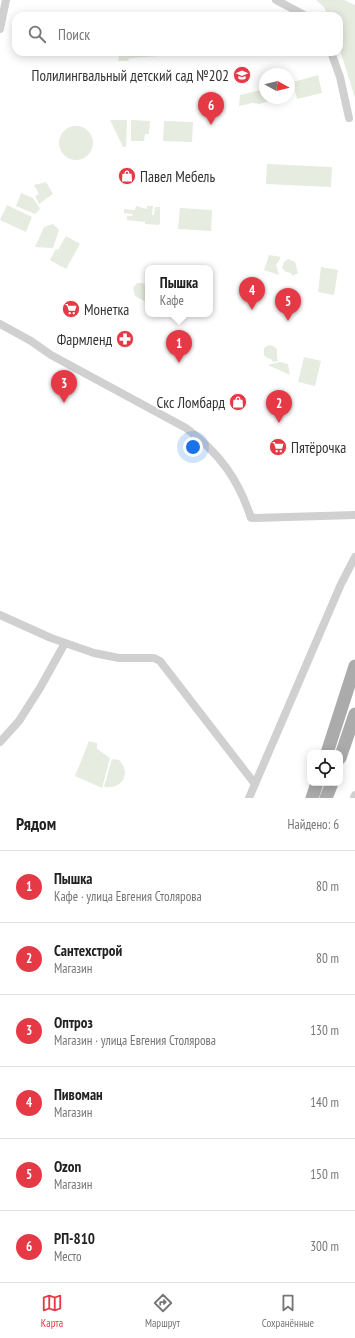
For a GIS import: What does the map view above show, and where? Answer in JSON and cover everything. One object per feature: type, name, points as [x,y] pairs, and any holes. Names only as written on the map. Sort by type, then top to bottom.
[{"type":"main road","points":[[328,750],[355,666]]},
{"type":"main road","points":[[343,750],[355,714]]},
{"type":"main road","points":[[312,798],[316,786]]},
{"type":"main road","points":[[326,798],[331,786]]},
{"type":"street","points":[[0,30],[6,0]]},
{"type":"street","points":[[276,0],[298,12]]},
{"type":"street","points":[[332,56],[341,81],[349,118]]},
{"type":"street","points":[[0,324],[27,339],[51,355],[186,428],[214,452],[230,472],[244,498],[251,518],[355,515]]},
{"type":"street","points":[[249,798],[336,595],[355,557]]},
{"type":"street","points":[[0,615],[29,629],[105,656],[132,659],[154,658],[160,661],[255,784]]},
{"type":"street","points":[[0,742],[19,721],[40,688],[65,643]]},
{"type":"street","points":[[354,798],[355,794]]},
{"type":"shaded area","points":[[316,0],[344,0],[355,5],[355,98],[342,56],[343,12],[326,12],[324,7]]},
{"type":"shaded area","points":[[119,56],[162,56],[129,58],[128,61],[118,61]]},
{"type":"shaded area","points":[[318,75],[322,93],[297,99],[295,81]]},
{"type":"shaded area","points":[[259,90],[259,104],[253,103],[239,106],[240,95]]},
{"type":"shaded area","points":[[110,120],[127,120],[126,147],[123,147]]},
{"type":"shaded area","points":[[131,120],[150,121],[149,134],[145,134],[144,141],[131,141]]},
{"type":"shaded area","points":[[164,121],[193,122],[192,142],[163,141]]},
{"type":"shaded area","points":[[79,126],[86,128],[91,133],[93,143],[91,153],[86,158],[73,160],[66,158],[61,153],[59,140],[61,133],[66,128]]},
{"type":"shaded area","points":[[267,164],[332,167],[331,187],[266,184]]},
{"type":"shaded area","points":[[46,182],[53,194],[39,204],[35,196],[39,194],[34,185]]},
{"type":"shaded area","points":[[21,193],[33,198],[40,209],[35,214],[16,206]]},
{"type":"shaded area","points":[[7,205],[32,217],[26,232],[0,220]]},
{"type":"shaded area","points":[[136,206],[147,209],[147,206],[153,206],[152,215],[154,215],[155,207],[160,207],[160,224],[145,224],[145,222],[127,220],[127,216],[132,216],[133,214],[124,213],[124,209],[135,210]]},
{"type":"shaded area","points":[[180,208],[212,210],[211,231],[178,229]]},
{"type":"shaded area","points":[[53,224],[59,230],[53,248],[35,247],[44,227]]},
{"type":"shaded area","points":[[66,236],[80,244],[66,269],[50,260]]},
{"type":"shaded area","points":[[269,255],[281,257],[276,265],[279,275],[264,270]]},
{"type":"shaded area","points":[[288,259],[296,264],[298,273],[292,276],[291,273],[286,272],[282,268],[284,262]]},
{"type":"shaded area","points":[[321,267],[338,270],[334,295],[318,292]]},
{"type":"shaded area","points":[[137,283],[143,283],[145,285],[145,301],[135,296],[133,288]]},
{"type":"shaded area","points":[[269,345],[277,349],[278,361],[273,362],[264,355],[264,348]]},
{"type":"shaded area","points":[[304,357],[321,361],[315,386],[298,382]]},
{"type":"shaded area","points":[[280,362],[288,364],[290,375],[268,365]]},
{"type":"shaded area","points":[[89,741],[97,743],[97,749],[110,758],[102,788],[75,776]]},
{"type":"shaded area","points":[[113,759],[119,760],[123,765],[125,775],[123,780],[116,786],[104,787],[111,762]]},
{"type":"place","name":"Полилингвальный детский сад №202","points":[[242,75]]},
{"type":"place","name":"РП-810","points":[[211,125]]},
{"type":"place","name":"Павел Мебель","points":[[127,176]]},
{"type":"place","name":"Монетка","points":[[71,309]]},
{"type":"place","name":"Пивоман","points":[[252,310]]},
{"type":"place","name":"Ozon","points":[[288,321]]},
{"type":"place","name":"Фармленд","points":[[125,339]]},
{"type":"place","name":"Пышка","points":[[179,363]]},
{"type":"place","name":"Скс Ломбард","points":[[238,402]]},
{"type":"place","name":"Оптроз","points":[[64,403]]},
{"type":"place","name":"Сантехстрой","points":[[279,423]]},
{"type":"place","name":"Пятёрочка","points":[[278,447]]}]
